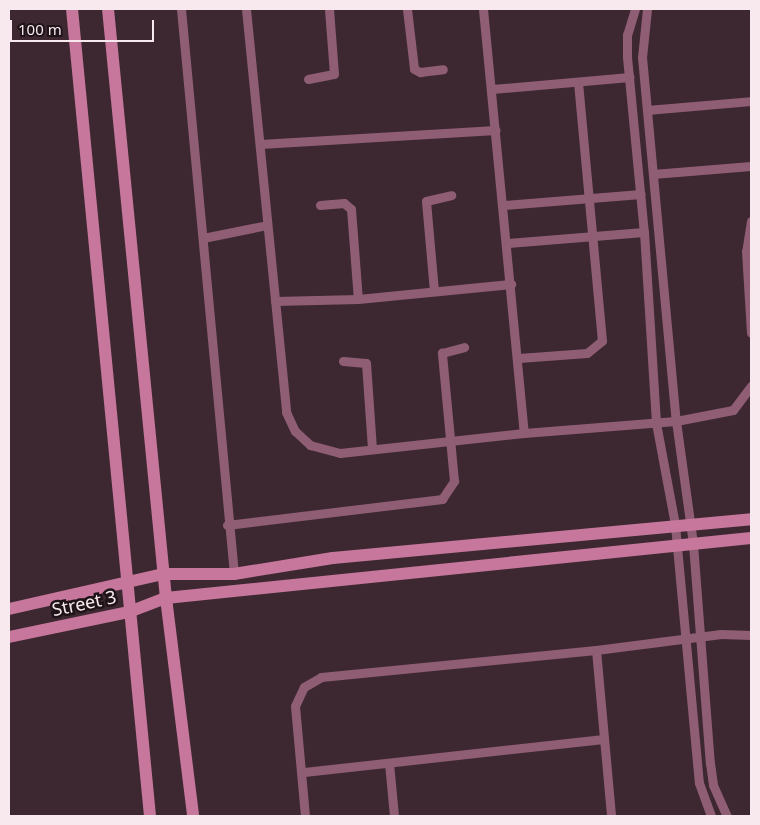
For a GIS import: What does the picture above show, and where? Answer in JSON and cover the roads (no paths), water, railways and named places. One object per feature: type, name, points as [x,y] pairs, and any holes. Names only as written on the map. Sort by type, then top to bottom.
[{"type":"street","points":[[72,9],[125,584],[150,816]]},
{"type":"street","points":[[108,9],[163,574],[192,816]]},
{"type":"street","points":[[181,9],[203,238],[227,525],[234,574]]},
{"type":"street","points":[[246,9],[286,412],[295,431],[310,445],[330,452],[524,433],[676,421],[732,410],[751,386]]},
{"type":"street","points":[[308,79],[334,74],[329,9]]},
{"type":"street","points":[[407,9],[414,69],[443,69]]},
{"type":"street","points":[[483,9],[512,284],[524,433]]},
{"type":"street","points":[[636,9],[627,35],[629,77],[644,232],[656,423],[675,525],[699,783],[711,816]]},
{"type":"street","points":[[647,9],[641,40],[676,421],[693,544],[710,763],[714,785],[727,816]]},
{"type":"street","points":[[492,89],[629,77]]},
{"type":"street","points":[[519,358],[587,353],[602,341],[578,82]]},
{"type":"street","points":[[647,110],[751,101]]},
{"type":"street","points":[[260,144],[496,130]]},
{"type":"street","points":[[654,174],[751,166]]},
{"type":"street","points":[[504,205],[641,194]]},
{"type":"street","points":[[434,291],[426,201],[451,195]]},
{"type":"street","points":[[320,205],[344,203],[352,209],[358,299]]},
{"type":"street","points":[[751,221],[746,238],[751,333]]},
{"type":"street","points":[[203,238],[268,225]]},
{"type":"street","points":[[508,243],[644,232]]},
{"type":"street","points":[[275,301],[358,299],[512,284]]},
{"type":"street","points":[[227,525],[435,502],[448,494],[454,480],[452,441],[442,353],[464,347]]},
{"type":"street","points":[[344,361],[365,361],[372,449]]},
{"type":"street","name":"Street 3","points":[[9,608],[125,584],[163,574],[234,574],[333,558],[751,519]]},
{"type":"street","name":"Street 3","points":[[9,637],[128,612],[166,598],[751,538]]},
{"type":"street","points":[[305,816],[304,772],[294,715],[296,699],[309,683],[321,677],[596,650],[700,636],[751,635]]},
{"type":"street","points":[[596,650],[601,739],[610,816]]},
{"type":"street","points":[[304,772],[601,739]]},
{"type":"street","points":[[389,763],[394,816]]}]
